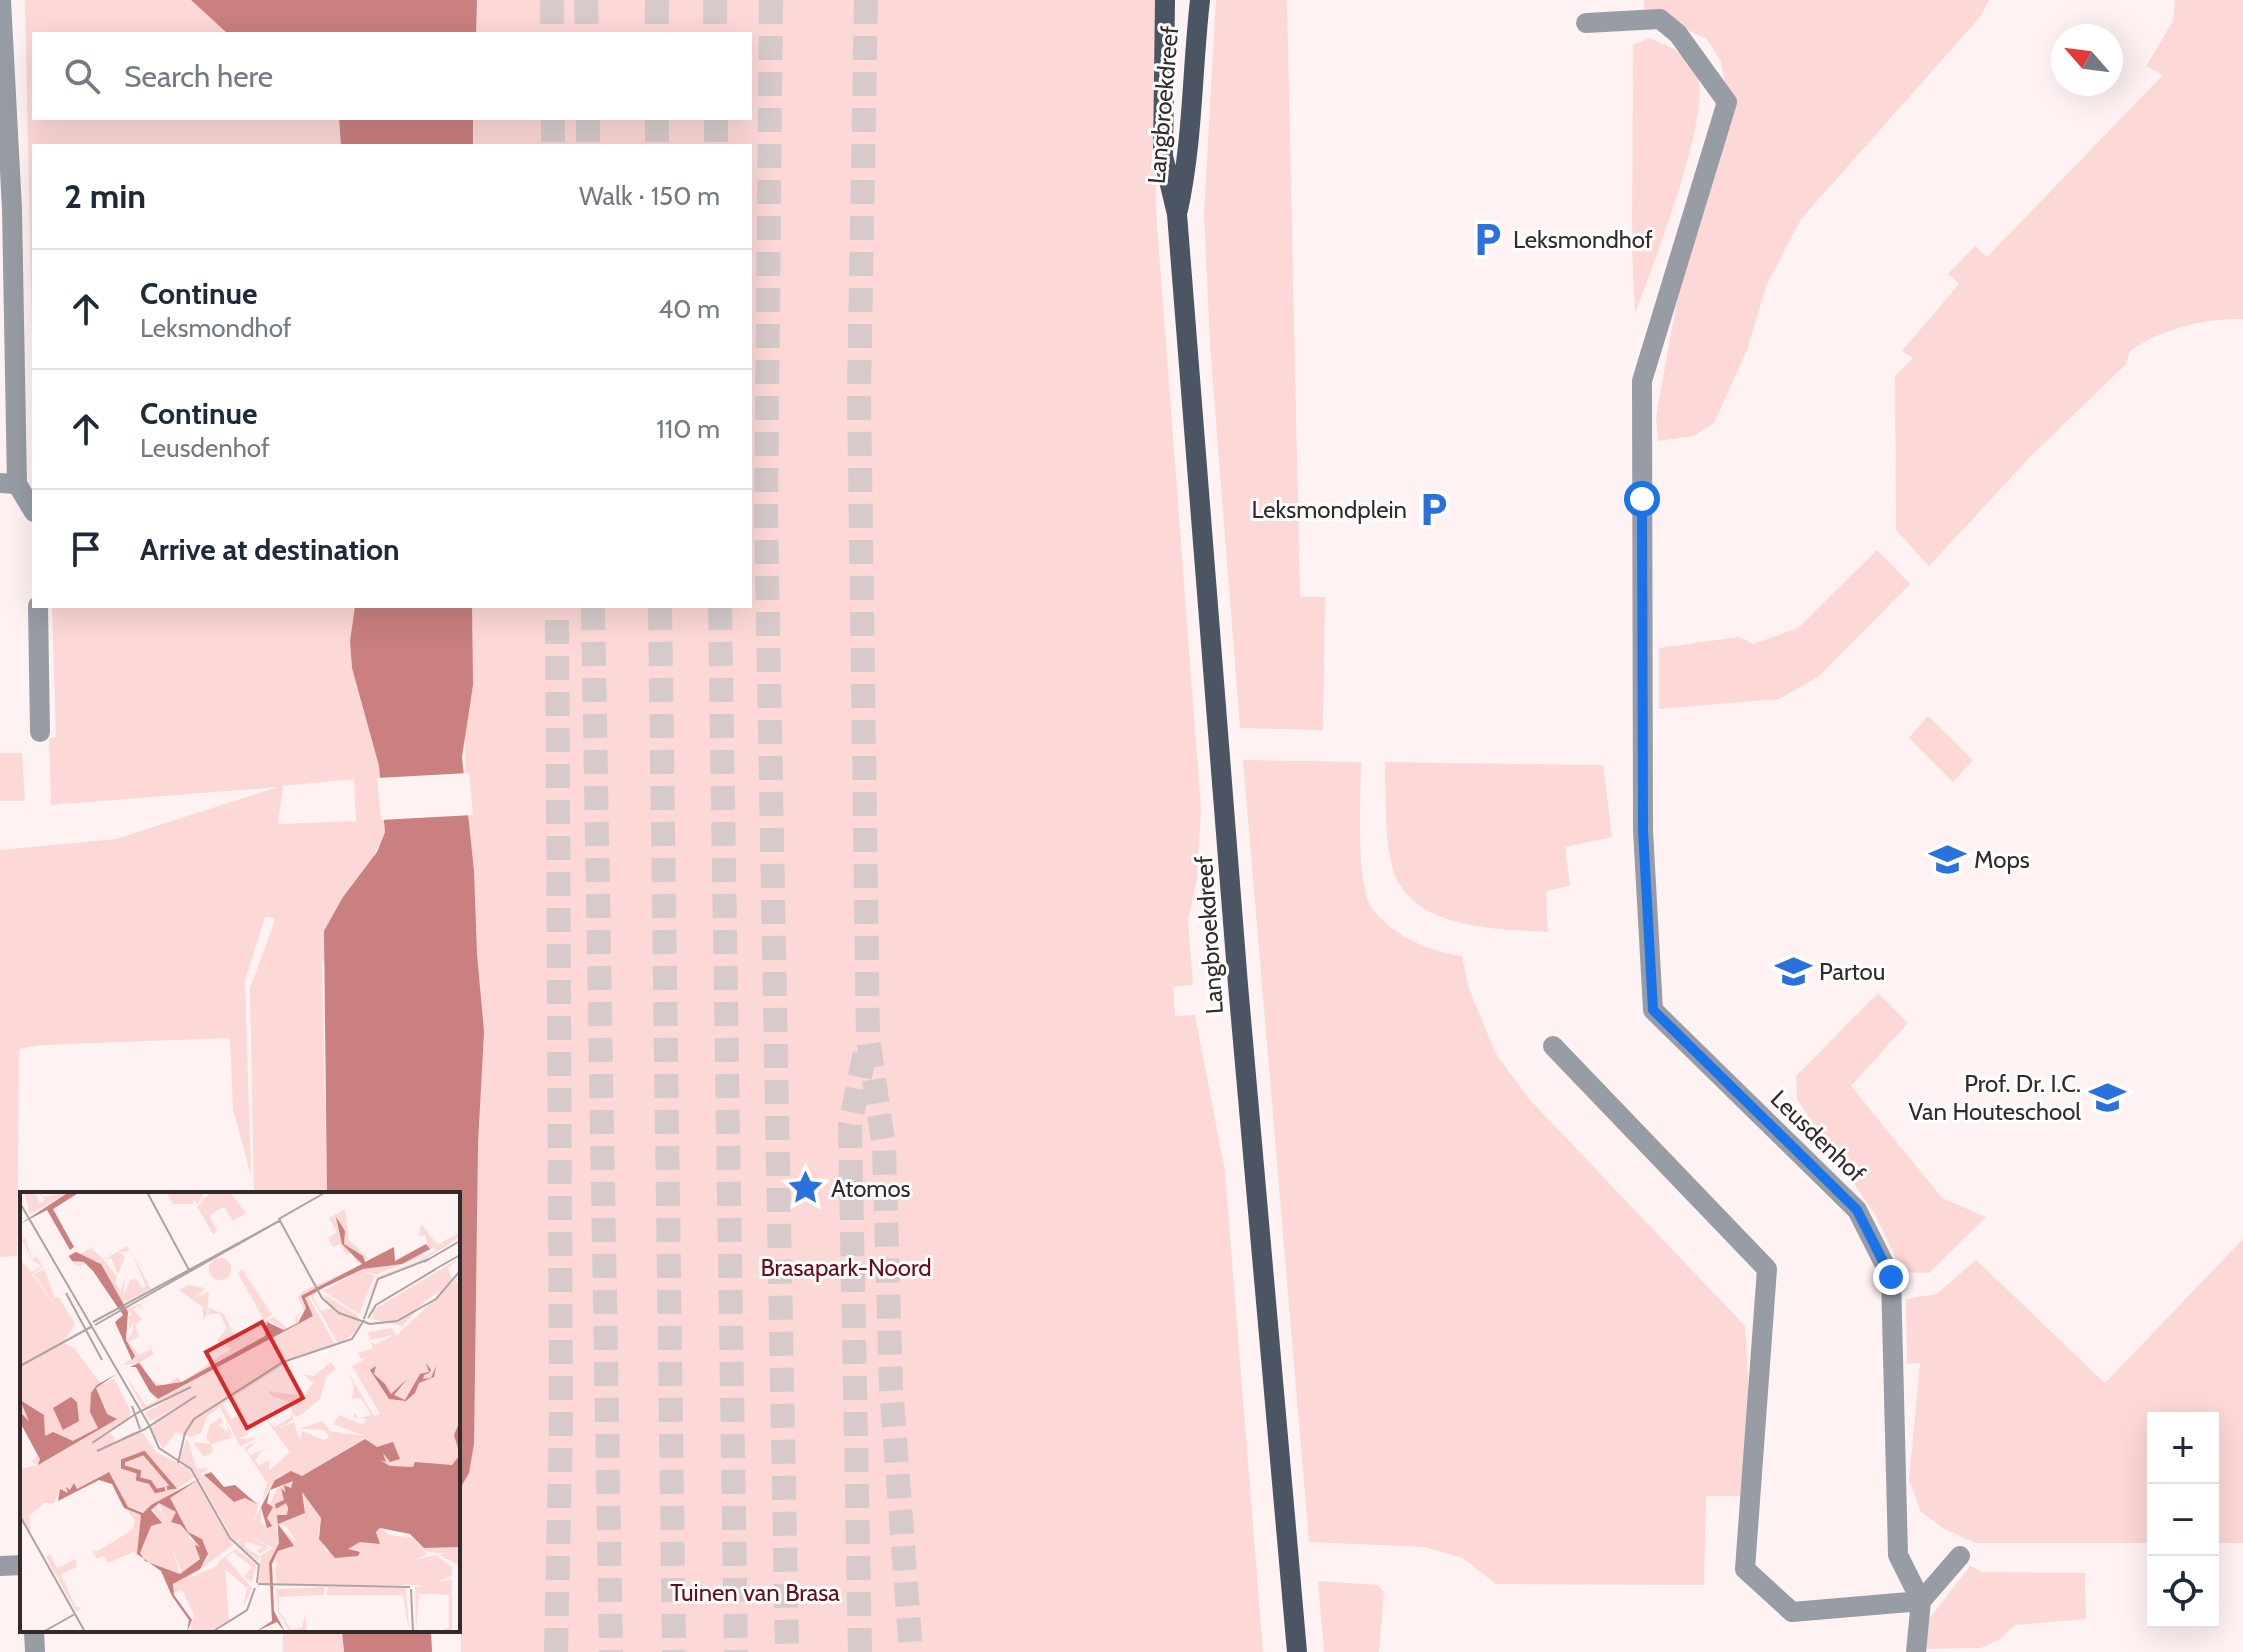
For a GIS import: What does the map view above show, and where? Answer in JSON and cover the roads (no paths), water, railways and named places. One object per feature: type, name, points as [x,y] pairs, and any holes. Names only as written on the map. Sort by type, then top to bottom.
[{"type":"main road","name":"Langbroekdreef","points":[[1165,0],[1163,156],[1177,214],[1297,1652]]},
{"type":"main road","name":"Langbroekdreef","points":[[1177,214],[1189,158],[1192,67],[1200,0]]},
{"type":"street","points":[[1,0],[12,209],[9,483],[32,510]]},
{"type":"street","name":"Leusdenhof","points":[[1586,23],[1660,19],[1678,34],[1727,102],[1642,381],[1643,830],[1653,1010],[1857,1210],[1891,1277],[1898,1555],[1921,1601]]},
{"type":"street","points":[[38,608],[40,732]]},
{"type":"street","points":[[1553,1046],[1767,1269],[1745,1569],[1792,1612],[1921,1601]]},
{"type":"street","points":[[1916,1652],[1921,1601],[1960,1556]]},
{"type":"street","points":[[0,1566],[20,1565]]},
{"type":"street","points":[[34,1632],[35,1652]]},
{"type":"tunnel","points":[[552,0],[552,32]]},
{"type":"tunnel","points":[[586,0],[587,32]]},
{"type":"tunnel","points":[[657,0],[657,32]]},
{"type":"tunnel","points":[[715,0],[715,32]]},
{"type":"tunnel","points":[[771,0],[766,514],[787,1652]]},
{"type":"tunnel","points":[[866,0],[859,392],[868,1038],[884,1148],[891,1386],[911,1652]]},
{"type":"tunnel","points":[[553,120],[553,144]]},
{"type":"tunnel","points":[[588,120],[588,144]]},
{"type":"tunnel","points":[[657,120],[657,144]]},
{"type":"tunnel","points":[[716,120],[716,144]]},
{"type":"tunnel","points":[[556,1652],[561,1416],[557,608]]},
{"type":"tunnel","points":[[593,608],[611,1652]]},
{"type":"tunnel","points":[[660,608],[674,1652]]},
{"type":"tunnel","points":[[720,608],[736,1652]]},
{"type":"tunnel","points":[[860,1652],[850,1125],[865,1052]]},
{"type":"place","name":"Leksmondhof","points":[[1487,239]]},
{"type":"place","name":"Leksmondplein","points":[[1433,509]]},
{"type":"place","name":"Mops","points":[[1948,859]]},
{"type":"place","name":"Partou","points":[[1793,971]]},
{"type":"place","name":"Prof. Dr. I.C. Van Houteschool","points":[[2107,1097]]},
{"type":"place","name":"Atomos","points":[[805,1188]]},
{"type":"park label","name":"Brasapark-Noord","points":[[846,1267]]},
{"type":"park label","name":"Tuinen van Brasa","points":[[755,1592]]}]
